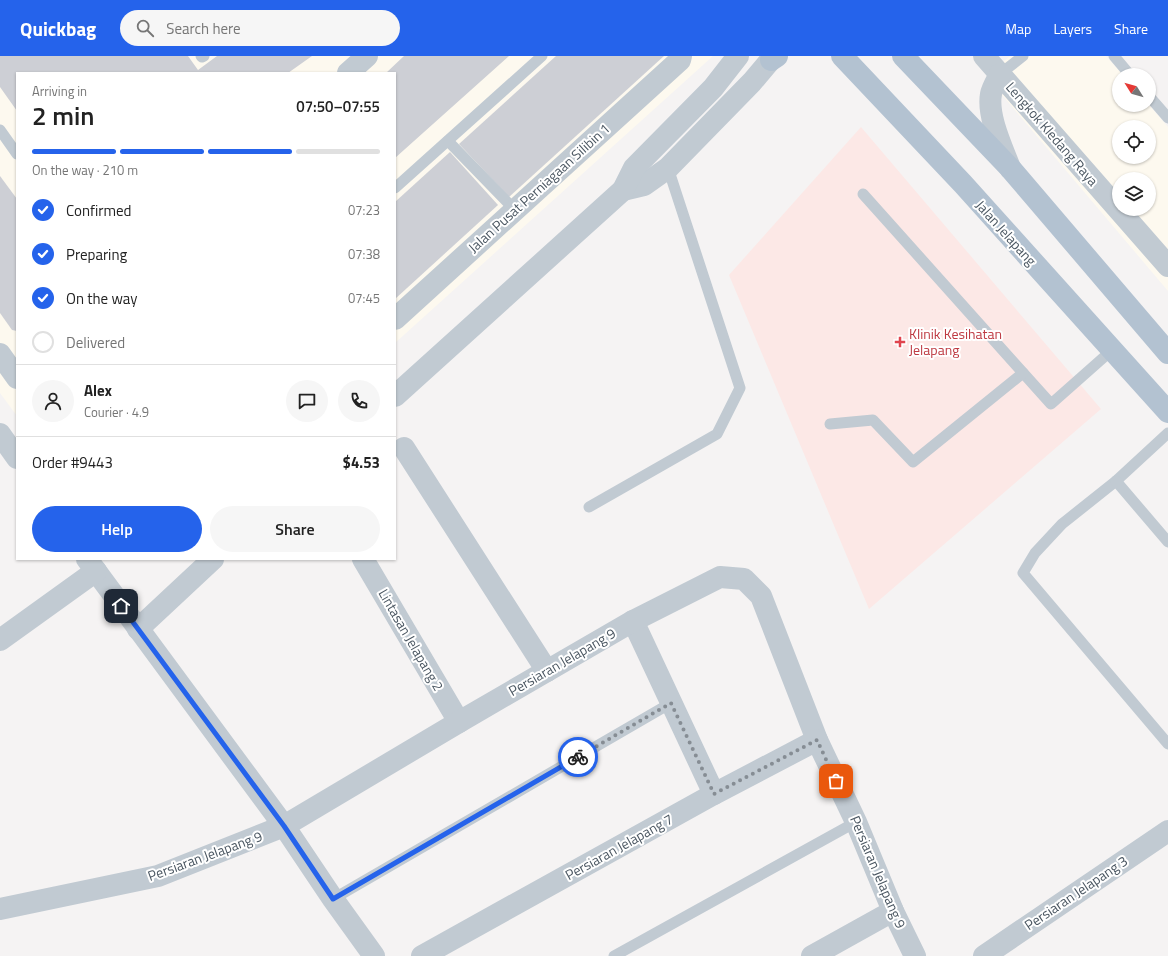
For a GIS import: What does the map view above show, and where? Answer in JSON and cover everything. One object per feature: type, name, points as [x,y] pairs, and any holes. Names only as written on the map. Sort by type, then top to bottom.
[{"type":"main road","name":"Jalan Jelapang","points":[[842,56],[963,184],[1168,412]]},
{"type":"main road","points":[[903,56],[1010,168],[1168,353]]},
{"type":"street","points":[[349,72],[367,56]]},
{"type":"street","name":"Jalan Pusat Perniagaan Silibin 1","points":[[396,318],[680,60],[681,56]]},
{"type":"street","points":[[396,394],[623,190],[634,168],[713,88],[738,56]]},
{"type":"street","name":"Lengkok Kledang Raya","points":[[984,56],[1168,266]]},
{"type":"street","points":[[623,190],[644,185],[668,168],[752,82],[774,57]]},
{"type":"street","points":[[1000,74],[991,93],[990,108],[995,127],[1010,168]]},
{"type":"street","points":[[0,354],[12,376]]},
{"type":"street","points":[[0,434],[16,457]]},
{"type":"street","points":[[404,448],[547,671]]},
{"type":"street","points":[[138,629],[213,560]]},
{"type":"street","name":"Lintasan Jelapang 2","points":[[364,560],[458,722]]},
{"type":"street","points":[[0,640],[91,565],[284,826],[333,899],[374,956]]},
{"type":"street","name":"Persiaran Jelapang 9","points":[[0,908],[158,876],[284,826],[458,722],[633,621],[720,577],[744,579],[760,596],[817,740],[856,822],[893,911],[915,956]]},
{"type":"street","points":[[633,621],[714,794]]},
{"type":"street","name":"Persiaran Jelapang 7","points":[[422,956],[714,794],[817,740]]},
{"type":"street","name":"Persiaran Jelapang 3","points":[[984,956],[1168,831]]},
{"type":"street","points":[[812,956],[893,911]]},
{"type":"lane","points":[[396,187],[542,56]]},
{"type":"lane","points":[[1000,74],[1023,56]]},
{"type":"lane","points":[[1114,56],[1124,68]]},
{"type":"lane","points":[[1156,104],[1168,118]]},
{"type":"lane","points":[[0,130],[16,153]]},
{"type":"lane","points":[[448,141],[515,210]]},
{"type":"lane","points":[[590,508],[717,434],[740,388],[668,168]]},
{"type":"lane","points":[[863,194],[1051,404],[1112,350]]},
{"type":"lane","points":[[830,424],[873,420],[913,462],[1023,373]]},
{"type":"lane","points":[[1168,433],[1116,481],[1062,524],[1035,553],[1023,574],[1168,744]]},
{"type":"lane","points":[[1116,481],[1168,542]]},
{"type":"lane","points":[[333,899],[671,703]]},
{"type":"lane","points":[[614,956],[856,822]]},
{"type":"shaded area","points":[[0,56],[713,56],[396,342],[396,72],[16,72],[16,415],[0,393]]},
{"type":"shaded area","points":[[1010,56],[1106,56],[1117,68],[1112,68],[1112,112],[1155,112],[1168,127],[1168,291],[986,76]]},
{"type":"shaded area","name":"Klinik Kesihatan Jelapang","points":[[861,127],[1101,409],[869,609],[729,275]]},
{"type":"building","points":[[0,56],[188,56],[198,70],[217,56],[312,56],[289,72],[16,72],[16,110],[0,87]]},
{"type":"building","points":[[404,56],[509,56],[396,157],[396,72],[387,72]]},
{"type":"building","points":[[556,56],[664,56],[509,197],[459,144]]},
{"type":"building","points":[[450,152],[498,205],[396,298],[396,201]]},
{"type":"building","points":[[0,176],[16,198],[16,331],[12,330],[0,313]]},
{"type":"way so far","points":[[578,757],[671,703],[714,794],[817,740],[836,781]]},
{"type":"place","name":"Klinik Kesihatan Jelapang","points":[[900,342]]},
{"type":"route","points":[[121,606],[284,826],[333,899],[578,757]]}]
